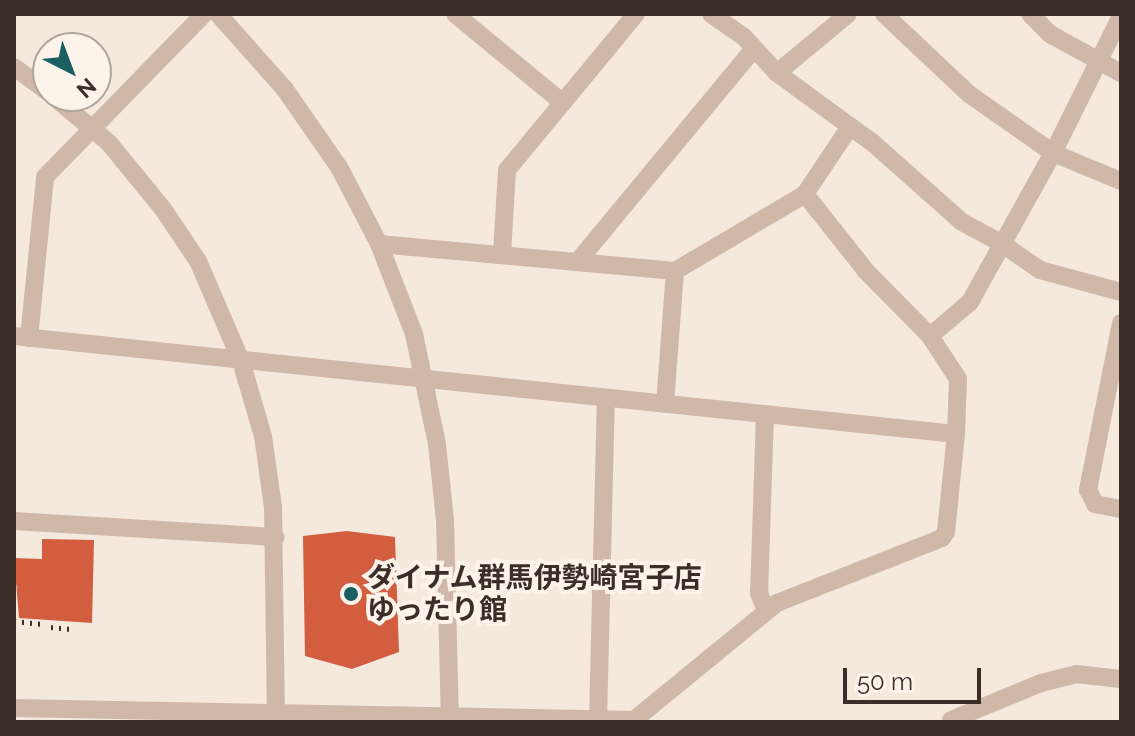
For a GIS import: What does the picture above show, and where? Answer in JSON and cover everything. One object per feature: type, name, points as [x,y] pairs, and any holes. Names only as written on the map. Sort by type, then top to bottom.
[{"type":"street","points":[[204,14],[45,177],[21,337],[956,434]]},
{"type":"street","points":[[455,14],[563,103]]},
{"type":"street","points":[[502,254],[507,170],[636,14]]},
{"type":"street","points":[[711,14],[744,37],[777,73],[873,143],[962,222],[1001,243],[1040,270],[1121,292]]},
{"type":"street","points":[[777,73],[848,14]]},
{"type":"street","points":[[884,14],[969,94],[1053,153],[1121,181]]},
{"type":"street","points":[[1030,14],[1050,34],[1121,73]]},
{"type":"street","points":[[930,336],[970,302],[1053,153],[1121,16]]},
{"type":"street","points":[[229,17],[311,124],[339,167],[379,244],[414,334],[426,379],[445,520],[450,720]]},
{"type":"street","points":[[579,260],[753,50]]},
{"type":"street","points":[[14,67],[32,80]]},
{"type":"street","points":[[72,112],[109,143],[163,209],[198,261],[241,361],[263,436],[276,537],[276,714]]},
{"type":"street","points":[[379,244],[675,271],[805,194],[849,128]]},
{"type":"street","points":[[14,708],[450,720],[627,721],[641,717],[777,603],[942,538],[946,532],[956,434],[958,379],[930,336],[866,271],[805,194]]},
{"type":"street","points":[[665,404],[675,271]]},
{"type":"street","points":[[1121,323],[1088,490],[1095,504],[1121,509]]},
{"type":"street","points":[[598,721],[606,398]]},
{"type":"street","points":[[765,414],[759,593],[766,611]]},
{"type":"street","points":[[14,521],[276,537]]},
{"type":"street","points":[[951,720],[1041,683],[1076,674],[1121,679]]},
{"type":"path","points":[[14,588],[20,585]]},
{"type":"building","name":"ダイナム群馬伊勢崎宮子店 ゆったり館","points":[[347,531],[395,537],[399,652],[352,669],[305,656],[303,536]]},
{"type":"building","points":[[42,539],[94,540],[92,623],[19,618],[14,558],[42,559]]},
{"type":"railway","points":[[14,621],[45,624]]},
{"type":"railway","points":[[51,627],[71,629]]},
{"type":"place","name":"ダイナム群馬伊勢崎宮子店 ゆったり館","points":[[351,594]]}]
